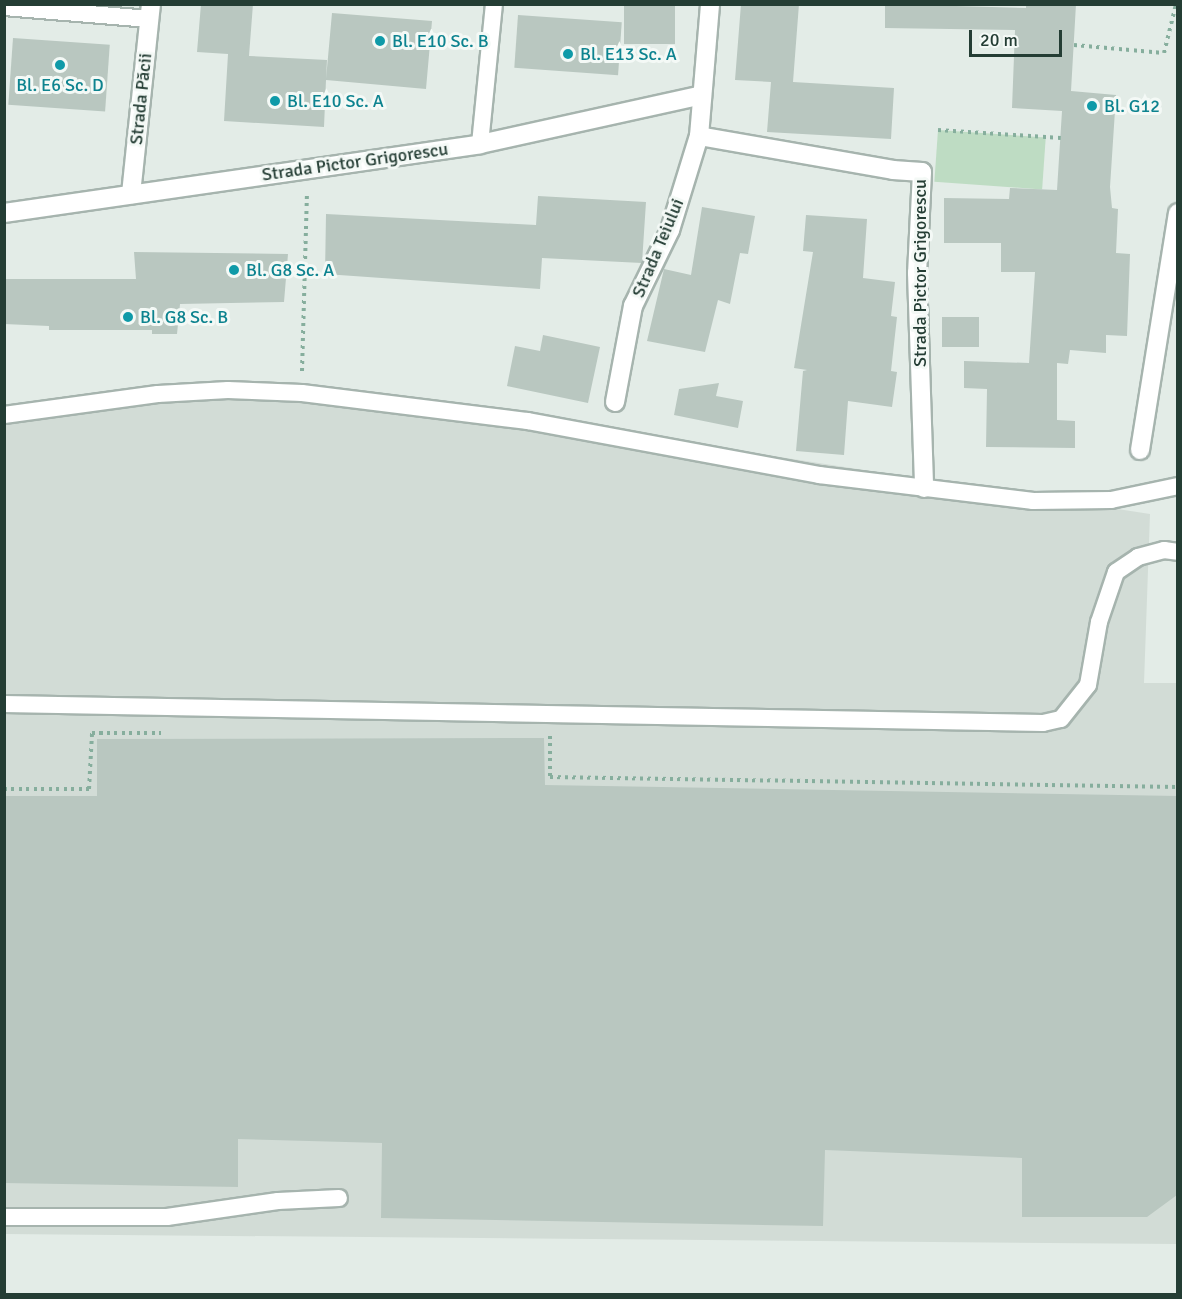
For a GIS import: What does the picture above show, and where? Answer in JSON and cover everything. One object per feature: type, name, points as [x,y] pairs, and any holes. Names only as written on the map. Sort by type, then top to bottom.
[{"type":"street","name":"Strada Teiului","points":[[615,402],[633,306],[670,230],[699,136],[710,4]]},
{"type":"street","name":"Strada Păcii","points":[[132,194],[150,12]]},
{"type":"street","name":"Strada Pictor Grigorescu","points":[[4,213],[480,144],[702,95]]},
{"type":"street","name":"Strada Pictor Grigorescu","points":[[699,136],[893,170],[922,171],[917,273],[924,488]]},
{"type":"street","points":[[1140,450],[1178,213]]},
{"type":"lane","points":[[480,144],[494,4]]},
{"type":"lane","points":[[4,7],[150,12]]},
{"type":"lane","points":[[4,415],[158,394],[228,390],[302,393],[528,421],[819,475],[1033,501],[1111,500],[1178,486]]},
{"type":"lane","points":[[4,704],[1043,723],[1061,719],[1088,686],[1099,622],[1116,572],[1138,557],[1164,550],[1178,552]]},
{"type":"lane","points":[[4,1217],[167,1217],[278,1201],[339,1198]]},
{"type":"path","points":[[1074,45],[1164,53],[1176,4]]},
{"type":"path","points":[[938,130],[1061,138]]},
{"type":"path","points":[[302,393],[308,168]]},
{"type":"path","points":[[4,789],[89,789],[92,733],[174,734]]},
{"type":"path","points":[[538,734],[550,734],[550,777],[1178,788]]},
{"type":"shaded area","points":[[192,388],[489,412],[1150,514],[1144,683],[1178,683],[1177,1244],[5,1234],[4,413]]},
{"type":"green space","points":[[938,130],[1046,138],[1042,189],[934,182]]},
{"type":"building","points":[[201,4],[253,4],[249,56],[327,60],[326,79],[332,13],[432,21],[426,89],[326,80],[324,127],[224,121],[228,54],[197,52]]},
{"type":"building","points":[[624,4],[675,4],[675,44],[624,44]]},
{"type":"building","points":[[741,4],[799,4],[793,82],[894,88],[891,139],[767,132],[771,82],[735,80]]},
{"type":"building","points":[[885,4],[1026,8],[1026,4],[1076,4],[1071,91],[1116,95],[1110,187],[1112,208],[1118,209],[1116,253],[1130,254],[1127,336],[1106,335],[1106,353],[1070,350],[1068,364],[1057,363],[1057,420],[1075,421],[1075,448],[986,447],[987,389],[964,388],[964,361],[1029,363],[1035,272],[1001,272],[1001,243],[944,243],[944,198],[1009,199],[1010,188],[1057,190],[1062,111],[1012,108],[1015,30],[885,28]]},
{"type":"building","name":"Bl. E13 Sc. A","points":[[518,15],[622,22],[618,75],[514,68]]},
{"type":"building","name":"Bl. E6 Sc. D","points":[[13,38],[110,45],[105,112],[8,105]]},
{"type":"building","points":[[538,196],[646,202],[642,263],[542,258],[540,289],[325,274],[326,214],[536,225]]},
{"type":"building","points":[[702,207],[755,216],[748,254],[740,253],[730,304],[718,300],[705,352],[647,341],[664,269],[691,275]]},
{"type":"building","points":[[806,215],[867,219],[863,278],[895,282],[891,316],[897,317],[891,371],[897,372],[892,407],[848,401],[844,455],[796,451],[803,371],[807,370],[794,368],[813,252],[803,251]]},
{"type":"building","points":[[134,252],[288,254],[284,302],[180,304],[177,334],[152,334],[152,330],[49,330],[49,326],[4,324],[4,279],[136,279]]},
{"type":"building","points":[[942,317],[979,317],[979,347],[942,347]]},
{"type":"building","points":[[543,335],[600,347],[588,403],[507,386],[515,346],[540,351]]},
{"type":"building","points":[[719,383],[716,396],[743,401],[738,428],[674,415],[679,389]]},
{"type":"building","points":[[544,738],[545,785],[1178,796],[1177,1195],[1147,1217],[1022,1217],[1022,1158],[825,1150],[823,1226],[381,1218],[382,1143],[238,1139],[238,1187],[4,1183],[4,796],[97,796],[97,739]]},
{"type":"place","name":"Bl. E10 Sc. B","points":[[380,41]]},
{"type":"place","name":"Bl. E13 Sc. A","points":[[568,54]]},
{"type":"place","name":"Bl. E6 Sc. D","points":[[60,65]]},
{"type":"place","name":"Bl. E10 Sc. A","points":[[275,101]]},
{"type":"place","name":"Bl. G12","points":[[1092,106]]},
{"type":"place","name":"Bl. G8 Sc. A","points":[[234,270]]},
{"type":"place","name":"Bl. G8 Sc. B","points":[[128,317]]}]
